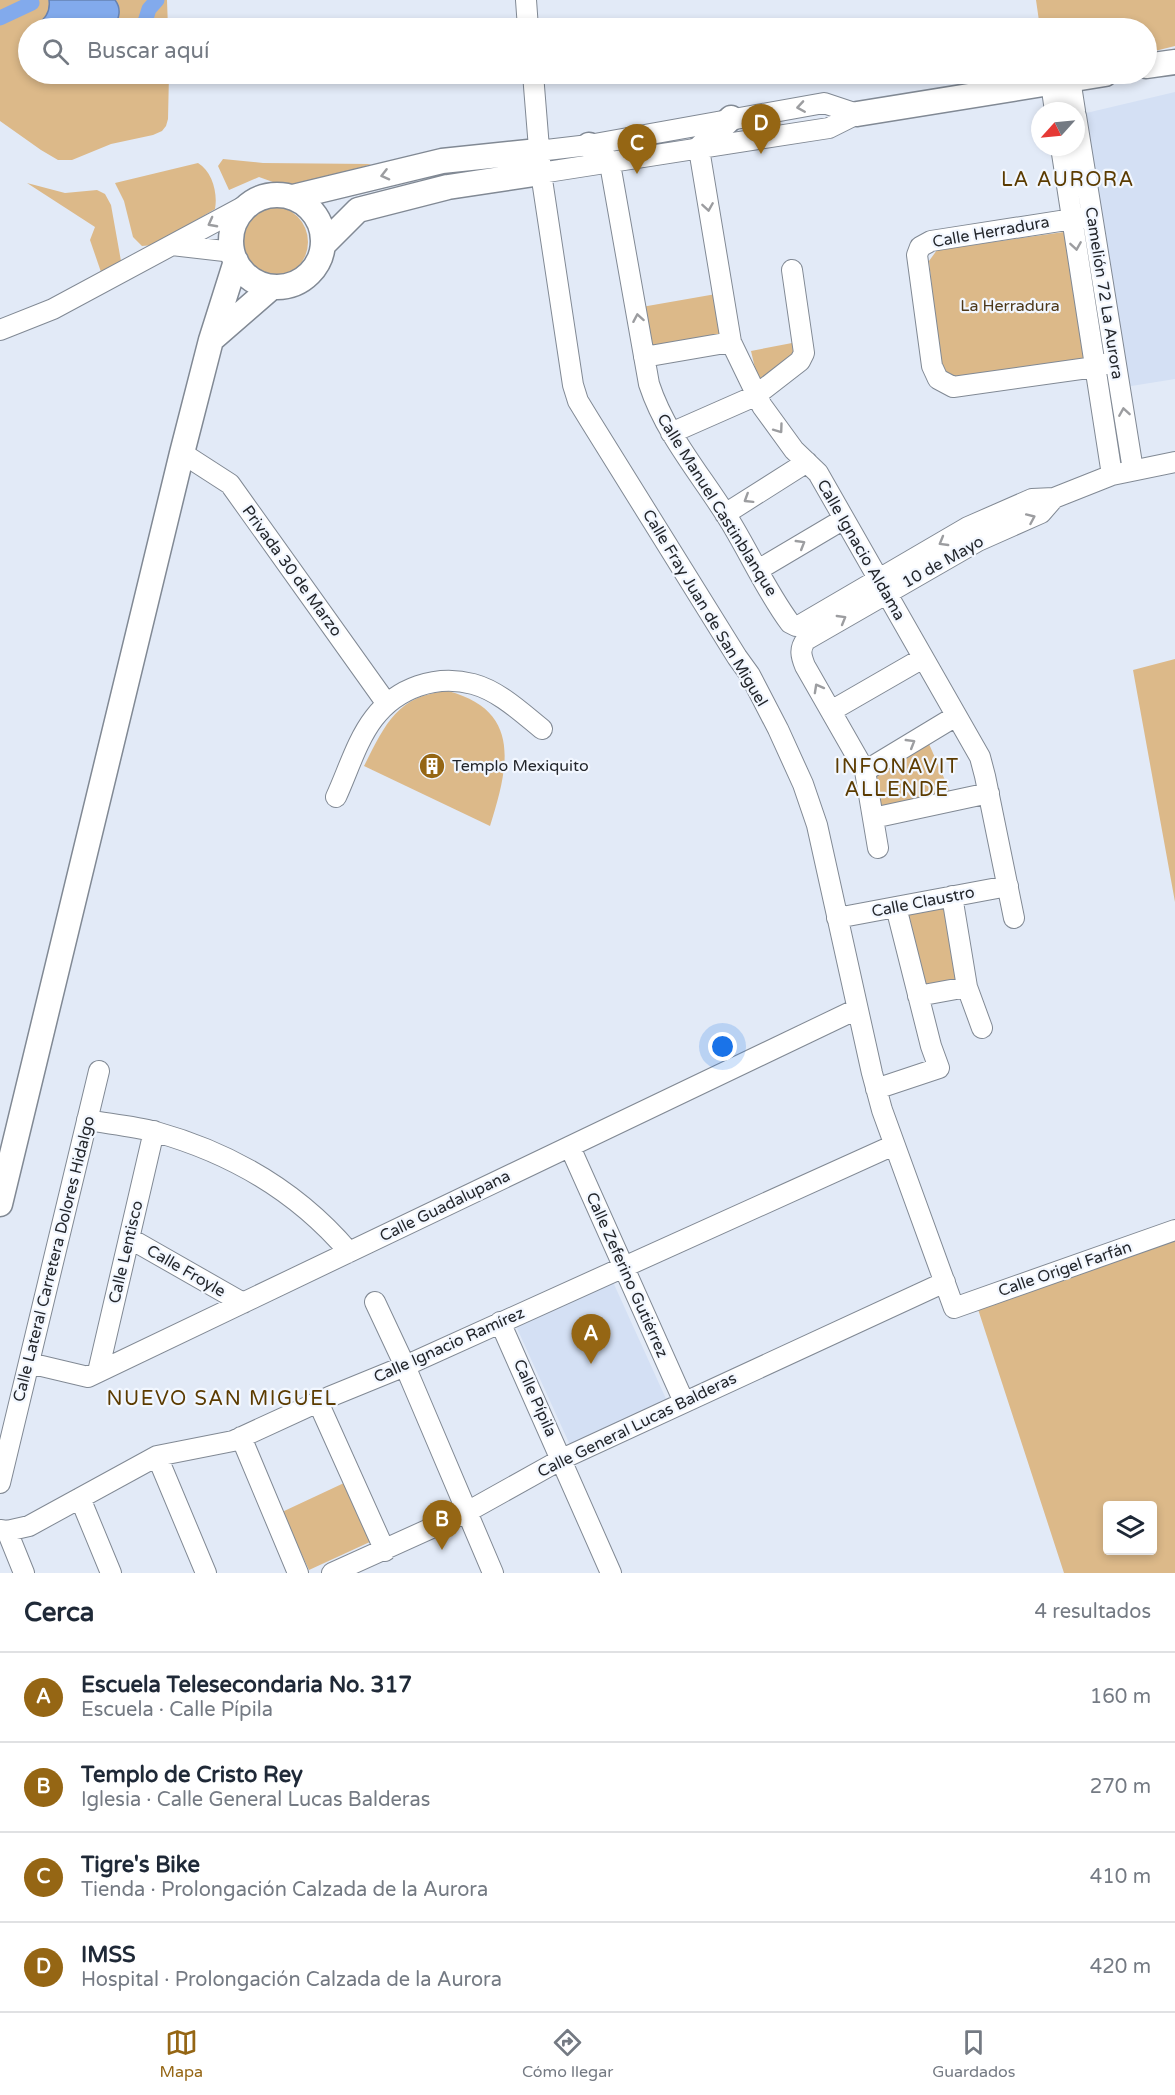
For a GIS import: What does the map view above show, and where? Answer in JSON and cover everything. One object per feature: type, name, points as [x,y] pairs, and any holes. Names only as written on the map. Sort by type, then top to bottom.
[{"type":"main road","points":[[1157,64],[1175,62]]},
{"type":"main road","points":[[858,114],[1042,84]]},
{"type":"main road","points":[[699,149],[732,118]]},
{"type":"main road","points":[[589,144],[610,164]]},
{"type":"main road","points":[[292,198],[442,160],[540,162]]},
{"type":"main road","points":[[323,246],[358,210],[540,162]]},
{"type":"main road","points":[[0,1204],[182,453],[234,257],[232,234],[239,216],[252,202],[272,195],[292,198],[310,208],[321,225],[323,246],[318,263],[306,277],[290,285],[272,287],[257,283],[245,273],[234,257]]},
{"type":"main road","points":[[211,340],[272,287]]},
{"type":"street","points":[[526,0],[527,18]]},
{"type":"street","name":"Calle Fray Juan de San Miguel","points":[[534,84],[540,162],[573,385],[578,401],[750,675],[803,784],[817,825],[876,1089],[894,1145],[954,1308]]},
{"type":"street","points":[[1056,102],[1060,84]]},
{"type":"street","points":[[1062,84],[1070,102]]},
{"type":"street","points":[[540,162],[589,144],[824,103],[858,114]]},
{"type":"street","points":[[540,162],[610,164],[828,128],[858,114]]},
{"type":"street","name":"Calle Ignacio Aldama","points":[[699,149],[731,342],[756,396],[794,450],[818,473],[980,757],[1014,918]]},
{"type":"street","name":"Camelión 72 La Aurora","points":[[1062,156],[1112,475]]},
{"type":"street","name":"Camelión 72 La Aurora","points":[[1082,156],[1133,470]]},
{"type":"street","name":"Calle Manuel Castinblanque","points":[[610,164],[649,384],[657,407],[785,617],[796,626]]},
{"type":"street","points":[[0,330],[53,309],[252,202]]},
{"type":"street","name":"Calle Herradura","points":[[1092,216],[931,241],[920,246],[917,255],[932,366],[938,379],[952,387],[1095,367],[1115,361]]},
{"type":"street","points":[[172,245],[234,257]]},
{"type":"street","points":[[671,433],[756,396],[800,361],[804,353],[792,270]]},
{"type":"street","points":[[644,357],[731,342]]},
{"type":"street","name":"Privada 30 de Marzo","points":[[182,453],[230,484],[387,704]]},
{"type":"street","points":[[724,514],[807,462]]},
{"type":"street","name":"10 de Mayo","points":[[796,626],[882,586],[986,528],[1032,499],[1054,498],[1112,475],[1175,462]]},
{"type":"street","points":[[758,570],[844,519]]},
{"type":"street","name":"10 de Mayo","points":[[831,711],[801,657],[801,646],[806,640],[882,586]]},
{"type":"street","points":[[878,848],[865,771],[831,711],[923,658]]},
{"type":"street","points":[[336,797],[373,719],[387,704],[413,687],[442,680],[474,684],[508,701],[542,729]]},
{"type":"street","points":[[865,771],[956,716]]},
{"type":"street","points":[[873,818],[989,793]]},
{"type":"street","name":"Calle Claustro","points":[[837,918],[1008,886]]},
{"type":"street","points":[[952,896],[967,987],[982,1028]]},
{"type":"street","points":[[876,1089],[939,1068],[931,1046],[896,907]]},
{"type":"street","points":[[918,996],[967,987]]},
{"type":"street","name":"Calle Guadalupana","points":[[29,1363],[88,1377],[858,1010]]},
{"type":"street","name":"Calle Lateral Carretera Dolores Hidalgo","points":[[0,1483],[99,1071]]},
{"type":"street","points":[[87,1120],[154,1131],[202,1146],[253,1171],[294,1197],[329,1229],[349,1252]]},
{"type":"street","name":"Calle Lentisco","points":[[98,1372],[154,1131]]},
{"type":"street","name":"Calle Ignacio Ramírez","points":[[3,1530],[29,1526],[157,1456],[233,1441],[405,1366],[894,1145]]},
{"type":"street","name":"Calle Zeferino Gutiérrez","points":[[570,1147],[684,1402]]},
{"type":"street","name":"Calle Origel Farfán","points":[[954,1308],[1175,1230]]},
{"type":"street","name":"Calle Froyle","points":[[129,1238],[243,1303]]},
{"type":"street","name":"Calle General Lucas Balderas","points":[[332,1573],[467,1512],[562,1459],[945,1282]]},
{"type":"street","points":[[375,1302],[494,1573]]},
{"type":"street","name":"Calle Pípila","points":[[500,1322],[611,1573]]},
{"type":"street","points":[[318,1402],[385,1551]]},
{"type":"street","points":[[241,1437],[298,1573]]},
{"type":"street","points":[[157,1456],[206,1573]]},
{"type":"street","points":[[80,1498],[111,1573]]},
{"type":"street","points":[[3,1530],[24,1573]]},
{"type":"shaded area","points":[[1175,92],[1175,379],[1125,387],[1085,133],[1085,113]]},
{"type":"shaded area","points":[[613,1282],[667,1401],[570,1445],[516,1326]]},
{"type":"green space","points":[[0,0],[167,0],[168,18],[18,18],[18,84],[169,84],[168,119],[162,131],[111,144],[72,160],[58,160],[0,121]]},
{"type":"green space","points":[[1036,0],[1175,0],[1175,46],[1157,50],[1157,18],[1039,18]]},
{"type":"green space","points":[[223,159],[263,163],[371,164],[327,180],[284,186],[259,177],[229,190],[218,166]]},
{"type":"green space","points":[[198,163],[207,171],[213,183],[216,196],[215,209],[154,245],[142,246],[133,237],[124,201],[115,183]]},
{"type":"green space","points":[[27,183],[65,193],[97,190],[105,194],[111,205],[121,261],[101,272],[90,240],[95,227]]},
{"type":"green space","points":[[272,206],[292,212],[302,222],[308,242],[302,262],[292,272],[272,278],[252,272],[242,262],[236,242],[242,222],[252,212]]},
{"type":"green space","name":"La Herradura","points":[[1071,231],[1088,363],[953,379],[941,371],[929,261],[937,250]]},
{"type":"green space","points":[[716,294],[731,342],[644,357],[636,308]]},
{"type":"green space","points":[[792,343],[794,359],[758,381],[751,351]]},
{"type":"green space","points":[[1175,659],[1175,902],[1133,670]]},
{"type":"green space","points":[[448,691],[472,700],[489,712],[499,727],[504,744],[504,763],[502,783],[490,826],[364,766],[386,725],[405,706],[416,699]]},
{"type":"green space","points":[[929,744],[952,796],[872,815],[870,775]]},
{"type":"green space","points":[[945,903],[963,988],[917,993],[901,910]]},
{"type":"green space","points":[[1175,1230],[1175,1573],[1064,1573],[975,1300]]},
{"type":"green space","points":[[344,1483],[372,1541],[309,1570],[282,1512]]},
{"type":"water","points":[[49,0],[115,0],[119,10],[118,18],[44,18],[48,13]]},
{"type":"waterway","points":[[146,18],[149,9],[157,0]]},
{"type":"waterway","points":[[0,18],[32,3]]},
{"type":"place","name":"IMSS","points":[[761,154]]},
{"type":"place","name":"Tigre's Bike","points":[[637,174]]},
{"type":"place","name":"Templo Mexiquito","points":[[432,766]]},
{"type":"place","name":"Escuela Telesecondaria No. 317","points":[[591,1364]]},
{"type":"place","name":"Templo de Cristo Rey","points":[[442,1550]]},
{"type":"district","name":"LA AURORA","points":[[1068,180]]},
{"type":"district","name":"INFONAVIT ALLENDE","points":[[897,778]]},
{"type":"district","name":"NUEVO SAN MIGUEL","points":[[222,1399]]}]
